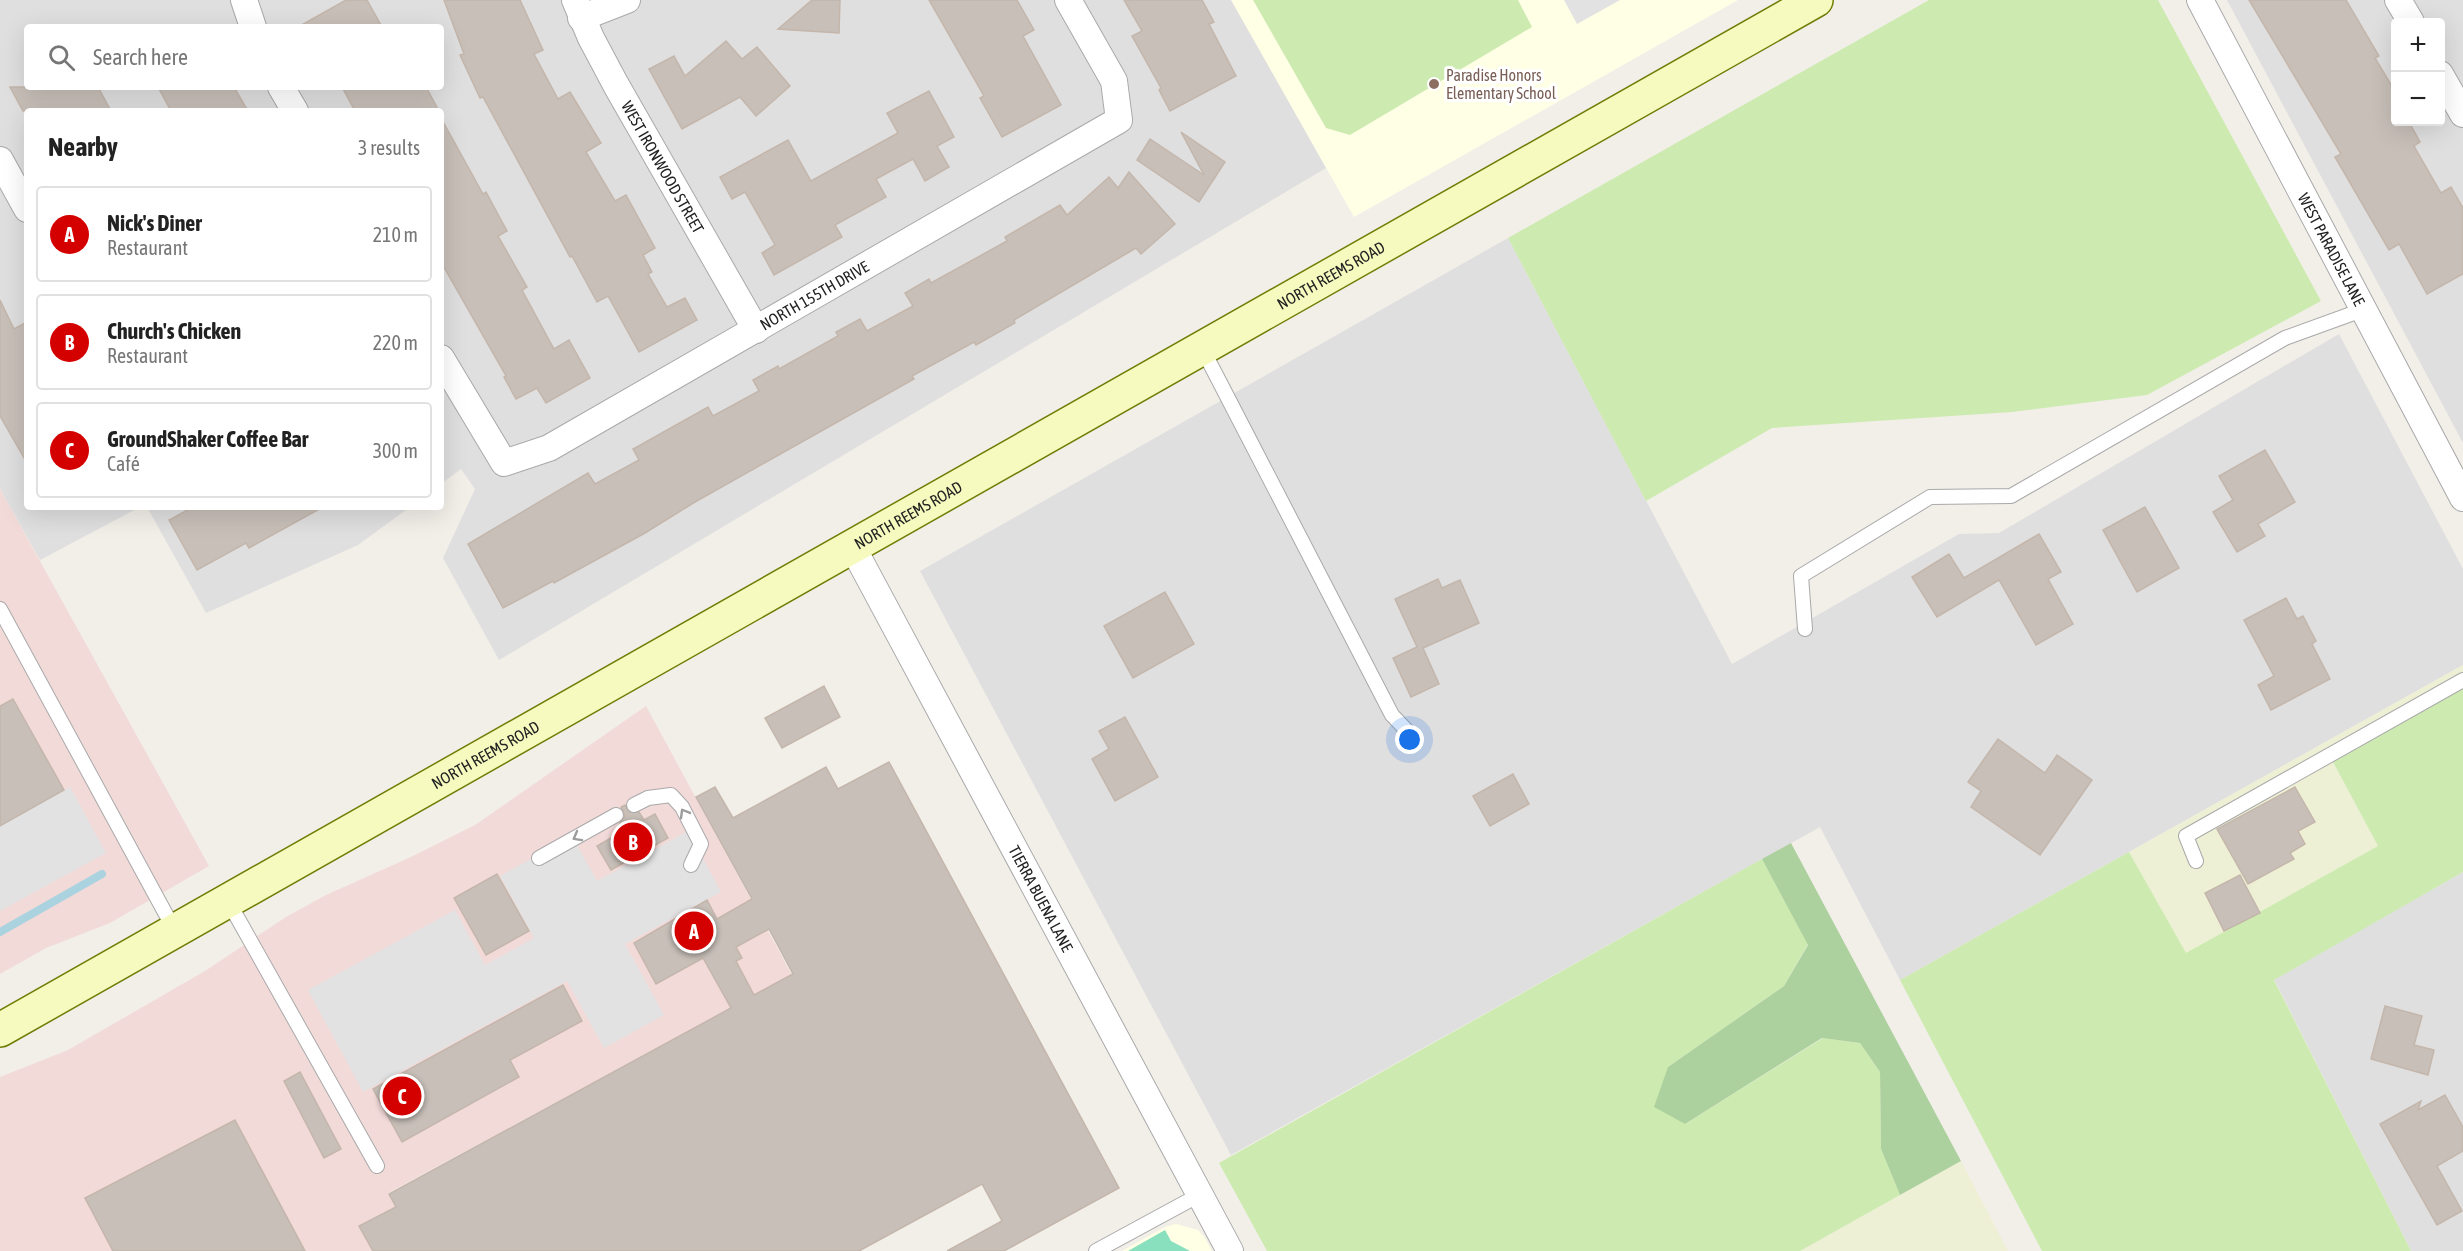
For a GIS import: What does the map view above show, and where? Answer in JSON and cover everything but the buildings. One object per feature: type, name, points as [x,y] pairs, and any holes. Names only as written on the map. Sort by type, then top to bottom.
[{"type":"main road","name":"NORTH REEMS ROAD","points":[[0,1030],[1816,0]]},
{"type":"street","points":[[244,0],[252,24]]},
{"type":"street","points":[[578,9],[627,0]]},
{"type":"street","name":"NORTH 155TH DRIVE","points":[[444,363],[504,463],[549,448],[1119,120],[1114,81],[1068,0]]},
{"type":"street","name":"WEST PARADISE LANE","points":[[2200,0],[2463,498]]},
{"type":"street","points":[[2398,0],[2409,18]]},
{"type":"street","name":"WEST IRONWOOD STREET","points":[[578,9],[616,85],[756,330]]},
{"type":"street","points":[[2445,83],[2463,114]]},
{"type":"street","points":[[282,90],[293,108]]},
{"type":"street","points":[[0,160],[24,204]]},
{"type":"street","name":"TIERRA BUENA LANE","points":[[852,546],[1230,1251]]},
{"type":"lane","points":[[1806,629],[1801,576],[1930,497],[2011,496],[2285,338],[2365,309]]},
{"type":"lane","points":[[1203,348],[1386,704],[1392,715],[1413,737]]},
{"type":"lane","points":[[0,609],[175,931]]},
{"type":"lane","points":[[2196,861],[2186,836],[2463,680]]},
{"type":"lane","points":[[634,805],[648,798],[671,795],[682,807],[701,844],[691,865]]},
{"type":"lane","points":[[539,858],[616,816]]},
{"type":"lane","points":[[228,901],[377,1166]]},
{"type":"lane","points":[[1096,1251],[1200,1194]]},
{"type":"shaded area","points":[[0,0],[1232,0],[1326,168],[499,660],[443,558],[475,489],[461,469],[444,482],[444,108],[24,108],[24,510],[134,510],[40,560],[0,489]]},
{"type":"shaded area","name":"Paradise Honors Elementary School","points":[[1231,0],[1738,0],[1354,217]]},
{"type":"shaded area","points":[[1564,0],[1620,0],[1577,24]]},
{"type":"shaded area","points":[[2227,0],[2463,0],[2463,443]]},
{"type":"shaded area","points":[[1508,238],[1732,664],[1959,534],[1999,533],[2339,334],[2463,569],[2463,665],[1900,980],[1820,827],[1231,1155],[920,571]]},
{"type":"shaded area","points":[[0,489],[209,866],[110,923],[46,948],[0,974]]},
{"type":"shaded area","points":[[149,510],[406,510],[358,545],[206,613]]},
{"type":"shaded area","points":[[2463,665],[2463,688],[2333,762],[2378,846],[2185,954],[2129,852]]},
{"type":"shaded area","points":[[646,706],[792,975],[388,1193],[418,1251],[0,1251],[0,1077],[68,1050],[205,971],[286,917],[326,895],[475,825]]},
{"type":"shaded area","points":[[70,787],[106,853],[0,911],[0,826]]},
{"type":"shaded area","points":[[688,831],[721,892],[625,944],[664,1015],[604,1048],[567,981],[363,1092],[308,990],[455,910],[485,965],[534,938],[500,876],[572,836],[597,881]]},
{"type":"shaded area","points":[[2463,872],[2463,1251],[2411,1251],[2274,979]]},
{"type":"shaded area","points":[[1961,1161],[2008,1251],[1800,1251]]},
{"type":"shaded area","points":[[1176,1224],[1198,1230],[1212,1251],[1122,1251],[1165,1227]]},
{"type":"green space","points":[[1253,0],[1518,0],[1532,27],[1350,135],[1326,128]]},
{"type":"green space","points":[[1929,0],[2158,0],[2321,301],[2147,395],[2012,412],[1772,428],[1646,501],[1508,238]]},
{"type":"green space","points":[[2463,688],[2463,872],[2274,980],[2411,1251],[2042,1251],[1900,980],[2129,852],[2186,953],[2378,846],[2333,762]]},
{"type":"green space","points":[[1791,843],[1961,1161],[1900,1195],[1881,1149],[1880,1072],[1860,1043],[1822,1038],[1685,1124],[1654,1107],[1668,1067],[1784,986],[1808,945],[1762,859]]},
{"type":"green space","points":[[1762,859],[1808,944],[1784,986],[1668,1067],[1685,1124],[1823,1038],[1860,1043],[1880,1072],[1881,1149],[1900,1195],[1800,1251],[1267,1251],[1219,1163]]},
{"type":"green space","points":[[1165,1230],[1171,1241],[1190,1251],[1128,1251]]},
{"type":"waterway","points":[[0,932],[102,874]]},
{"type":"place","name":"Paradise Honors Elementary School","points":[[1434,84]]},
{"type":"place","name":"Church's Chicken","points":[[633,842]]},
{"type":"place","name":"Nick's Diner","points":[[694,931]]},
{"type":"place","name":"GroundShaker Coffee Bar","points":[[402,1096]]}]
